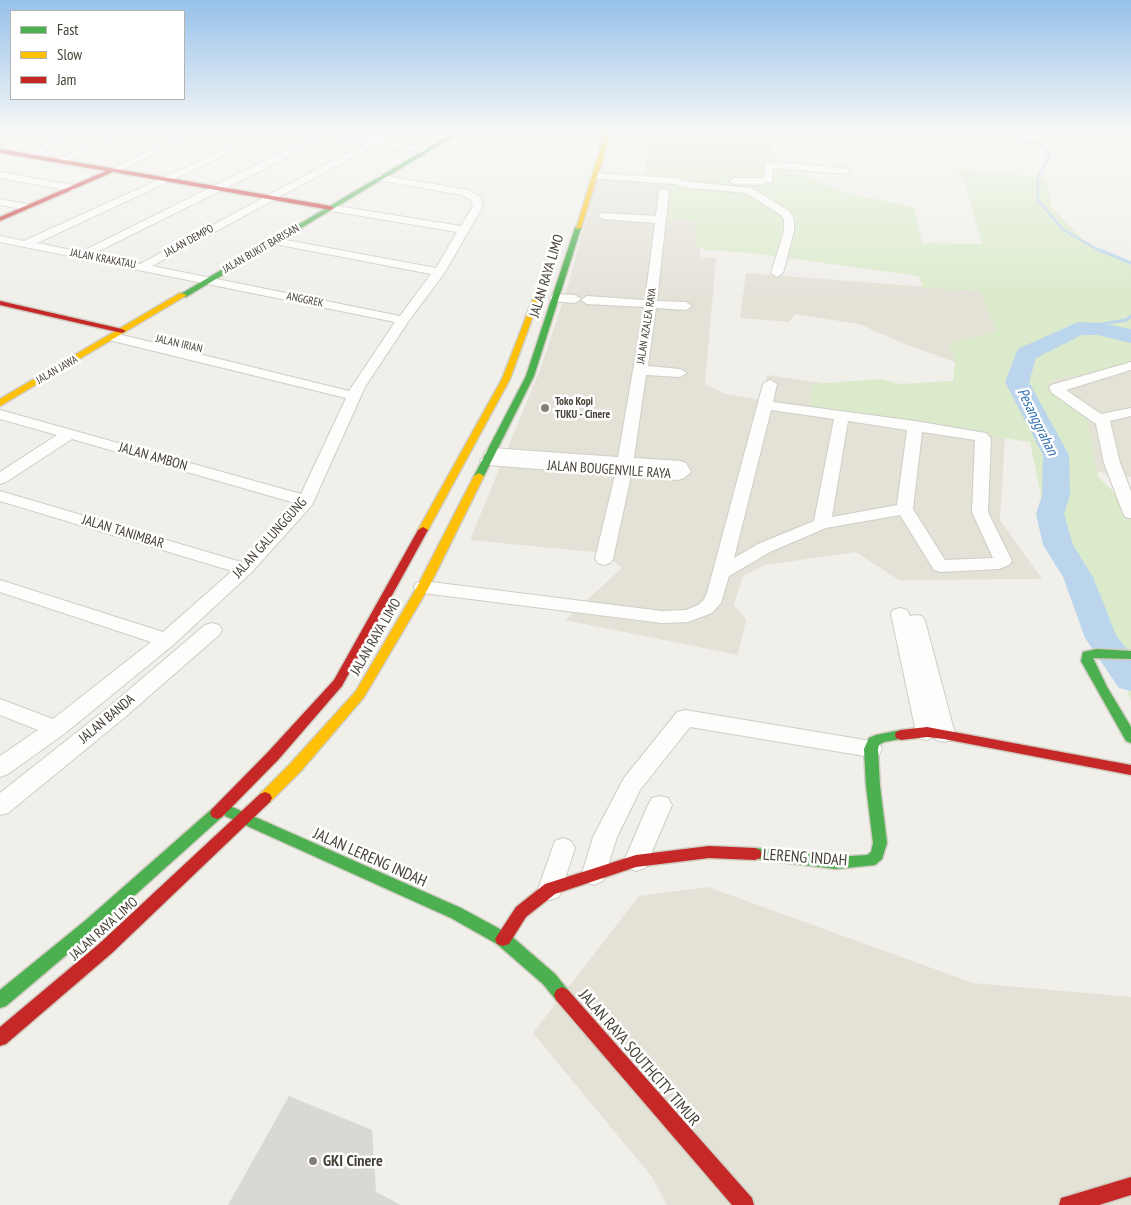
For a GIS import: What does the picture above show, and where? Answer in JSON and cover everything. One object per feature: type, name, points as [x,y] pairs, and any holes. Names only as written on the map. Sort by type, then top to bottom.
[{"type":"street","points":[[68,187],[72,188]]},
{"type":"street","points":[[26,244],[147,187]]},
{"type":"street","points":[[214,187],[464,230]]},
{"type":"street","name":"JALAN DEMPO","points":[[142,267],[289,187]]},
{"type":"street","name":"JALAN BUKIT BARISAN","points":[[118,334],[365,187]]},
{"type":"street","name":"JALAN GALUNGGUNG","points":[[0,768],[56,728],[166,640],[245,569],[306,501],[356,392],[403,320],[439,272],[478,206],[474,197],[465,192],[436,187]]},
{"type":"street","name":"JALAN RAYA LIMO","points":[[0,1038],[106,948],[244,819],[296,767],[360,694],[423,587],[530,376],[591,187]]},
{"type":"street","name":"JALAN AZALEA RAYA","points":[[604,559],[624,466],[651,304],[661,220],[668,187]]},
{"type":"street","points":[[716,187],[748,190],[784,213],[789,219],[789,231],[777,273]]},
{"type":"street","points":[[0,219],[72,188]]},
{"type":"street","points":[[83,255],[219,188]]},
{"type":"street","points":[[0,202],[28,207]]},
{"type":"street","points":[[603,216],[661,220]]},
{"type":"street","name":"JALAN KRAKATAU","points":[[0,239],[207,280]]},
{"type":"street","points":[[275,241],[439,272]]},
{"type":"street","name":"JALAN RAYA LIMO","points":[[0,1000],[91,925],[223,808],[273,756],[338,683],[506,379],[553,252]]},
{"type":"street","name":"ANGGREK","points":[[207,280],[403,320]]},
{"type":"street","points":[[541,285],[581,299],[686,306]]},
{"type":"street","name":"JALAN IRIAN","points":[[0,303],[356,392]]},
{"type":"street","name":"JALAN IRIAN","points":[[0,310],[118,334]]},
{"type":"street","name":"JALAN JAWA","points":[[0,403],[118,334]]},
{"type":"street","points":[[1131,366],[1056,387],[1057,390],[1101,421],[1131,425]]},
{"type":"street","points":[[640,370],[680,373]]},
{"type":"street","points":[[423,587],[672,617],[693,614],[708,606],[716,594],[722,573],[770,384]]},
{"type":"street","points":[[765,405],[976,434],[983,438],[980,512],[1003,561],[999,563],[940,566],[905,509],[915,426]]},
{"type":"street","points":[[1101,421],[1131,412]]},
{"type":"street","name":"JALAN AMBON","points":[[0,414],[306,501]]},
{"type":"street","points":[[822,524],[842,416]]},
{"type":"street","points":[[1101,421],[1112,463],[1125,482],[1131,513]]},
{"type":"street","points":[[0,479],[70,434]]},
{"type":"street","name":"JALAN BOUGENVILE RAYA","points":[[490,456],[624,466]]},
{"type":"street","points":[[1112,463],[1131,465]]},
{"type":"street","name":"JALAN TANIMBAR","points":[[0,496],[245,569]]},
{"type":"street","points":[[722,573],[764,548],[822,524],[905,509]]},
{"type":"street","points":[[0,586],[166,640]]},
{"type":"street","points":[[907,618],[935,733]]},
{"type":"street","name":"JALAN BANDA","points":[[0,806],[117,712],[212,630]]},
{"type":"street","points":[[1131,655],[1098,653],[1087,655],[1087,661],[1101,688],[1131,738]]},
{"type":"street","points":[[0,707],[56,728]]},
{"type":"street","points":[[594,874],[605,836],[632,784],[686,718],[872,749],[874,742],[881,738],[935,733],[1131,770]]},
{"type":"street","name":"LERENG INDAH","points":[[503,939],[521,912],[550,889],[636,861],[709,852],[753,854],[836,863],[870,861],[877,856],[880,843],[873,786],[872,749]]},
{"type":"street","points":[[636,861],[660,805]]},
{"type":"street","name":"JALAN LERENG INDAH","points":[[223,808],[456,913],[503,939]]},
{"type":"street","points":[[550,889],[563,848]]},
{"type":"street","name":"JALAN RAYA SOUTHCITY TIMUR","points":[[503,939],[549,979],[745,1205]]},
{"type":"street","points":[[1068,1205],[1131,1186]]},
{"type":"shaded area","points":[[594,187],[681,187],[703,219],[700,257],[716,258],[705,384],[725,394],[762,400],[767,375],[821,383],[818,407],[1005,438],[1000,520],[1042,579],[899,580],[856,552],[765,565],[743,576],[734,605],[746,620],[738,655],[565,620],[622,568],[604,553],[470,540],[541,367],[566,292]]},
{"type":"shaded area","points":[[746,273],[980,291],[996,331],[949,343],[955,362],[907,345],[859,324],[795,314],[789,322],[740,318]]},
{"type":"shaded area","points":[[1131,359],[1131,477],[1085,470],[1035,379]]},
{"type":"shaded area","points":[[708,887],[973,983],[1131,997],[1131,1205],[667,1205],[652,1177],[533,1033],[639,896]]},
{"type":"green space","points":[[671,187],[831,187],[842,192],[914,207],[922,243],[982,244],[966,187],[1048,187],[1052,208],[1088,245],[1131,263],[1131,364],[1058,379],[1046,385],[1061,399],[1087,417],[1098,477],[1117,495],[1131,499],[1131,701],[1085,562],[1053,554],[1030,442],[809,409],[812,384],[882,379],[900,384],[953,381],[955,362],[949,343],[996,331],[980,291],[923,288],[919,276],[751,253],[707,250],[697,245],[694,221],[667,219]]},
{"type":"building","name":"GKI Cinere","points":[[289,1096],[372,1130],[376,1192],[401,1205],[228,1205]]},
{"type":"waterway","points":[[1038,187],[1038,200],[1062,229],[1102,252]]},
{"type":"waterway","points":[[1100,250],[1131,263]]},
{"type":"waterway","points":[[1078,328],[1126,320],[1131,316]]},
{"type":"waterway","name":"Pesanggrahan","points":[[1131,336],[1098,329],[1078,328],[1026,354],[1017,382],[1056,455],[1056,495],[1050,514],[1058,545],[1078,577],[1101,638],[1131,679]]},
{"type":"traffic: fast","points":[[183,295],[366,187]]},
{"type":"traffic: fast","points":[[479,476],[530,376],[578,228]]},
{"type":"traffic: fast","points":[[1131,655],[1097,653],[1087,655],[1087,661],[1101,688],[1131,738]]},
{"type":"traffic: fast","points":[[755,854],[836,863],[870,861],[877,855],[880,843],[873,786],[871,749],[874,742],[881,738],[901,735]]},
{"type":"traffic: fast","points":[[230,812],[456,913],[503,939],[549,979],[562,995]]},
{"type":"traffic: fast","points":[[0,1000],[91,925],[217,813]]},
{"type":"traffic: slow","points":[[578,228],[591,187]]},
{"type":"traffic: slow","points":[[423,530],[506,379],[549,264]]},
{"type":"traffic: slow","points":[[0,403],[183,295]]},
{"type":"traffic: slow","points":[[265,798],[296,767],[360,694],[423,587],[479,476]]},
{"type":"traffic: jam","points":[[0,219],[73,187]]},
{"type":"traffic: jam","points":[[210,187],[331,208]]},
{"type":"traffic: jam","points":[[0,303],[122,331]]},
{"type":"traffic: jam","points":[[217,813],[273,756],[338,683],[423,530]]},
{"type":"traffic: jam","points":[[901,735],[927,732],[944,734],[1131,770]]},
{"type":"traffic: jam","points":[[0,1038],[106,948],[265,798]]},
{"type":"traffic: jam","points":[[503,939],[521,912],[550,889],[636,861],[709,852],[755,854]]},
{"type":"traffic: jam","points":[[562,995],[745,1205]]},
{"type":"traffic: jam","points":[[1068,1205],[1131,1186]]},
{"type":"place","name":"Toko Kopi TUKU - Cinere","points":[[545,408]]},
{"type":"place","name":"GKI Cinere","points":[[313,1161]]}]
